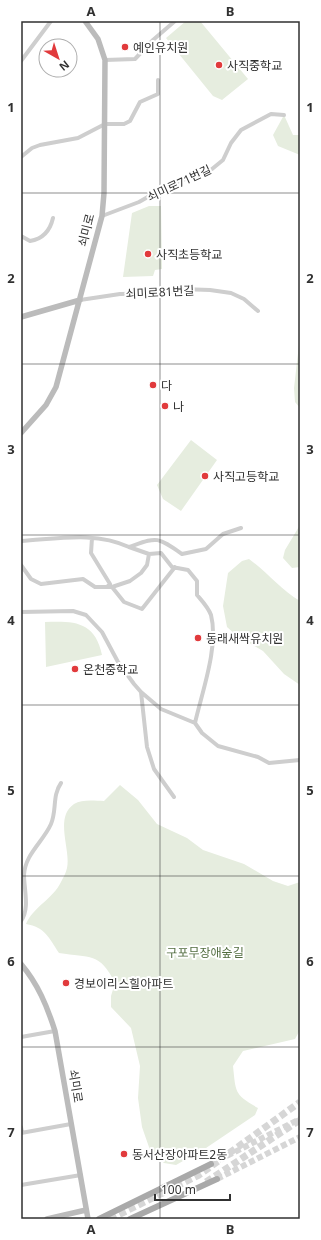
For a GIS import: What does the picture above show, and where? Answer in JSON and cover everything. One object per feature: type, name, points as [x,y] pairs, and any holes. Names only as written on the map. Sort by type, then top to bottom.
[{"type":"main road","name":"쇠미로","points":[[21,433],[46,405],[56,387],[102,216],[104,193],[105,60],[98,39],[85,21]]},
{"type":"main road","points":[[21,317],[80,300]]},
{"type":"main road","name":"쇠미로","points":[[21,964],[35,981],[48,1009],[55,1031],[88,1219]]},
{"type":"main road","points":[[99,1219],[211,1164]]},
{"type":"main road","points":[[130,1219],[217,1179]]},
{"type":"main road","points":[[47,1219],[86,1210]]},
{"type":"street","points":[[21,61],[51,21]]},
{"type":"street","points":[[105,60],[135,59],[153,40],[175,21]]},
{"type":"street","points":[[21,157],[32,148],[40,145],[78,138],[105,124],[124,124],[130,121],[140,102],[158,94],[158,80]]},
{"type":"street","name":"쇠미로71번길","points":[[102,216],[139,202],[181,180],[212,169],[223,160],[231,143],[241,130],[271,114],[284,115]]},
{"type":"street","points":[[21,236],[30,241],[39,238],[48,232],[53,218]]},
{"type":"street","name":"쇠미로81번길","points":[[80,300],[120,294],[168,293],[181,289],[202,290],[231,293],[244,299],[258,310]]},
{"type":"street","points":[[129,547],[155,538],[163,541],[182,554],[206,550],[223,534],[241,528]]},
{"type":"street","points":[[21,541],[73,536],[114,540],[149,554],[161,553],[172,567],[188,570],[197,581],[197,595],[205,604],[211,615],[212,650],[195,723]]},
{"type":"street","points":[[92,538],[91,554],[110,586],[124,602],[142,609],[175,568]]},
{"type":"street","points":[[21,565],[31,579],[41,584],[83,579],[94,587],[110,586],[130,581],[141,573],[147,564],[149,554]]},
{"type":"street","points":[[21,612],[73,611],[86,615],[102,632],[118,662],[141,692],[161,709],[195,723],[202,732],[218,746],[258,757],[268,763],[300,760]]},
{"type":"street","points":[[141,692],[147,747],[154,769],[174,797]]},
{"type":"street","points":[[21,921],[25,914],[24,875],[27,864],[52,823],[56,790],[61,783]]},
{"type":"street","points":[[21,1037],[55,1031]]},
{"type":"street","points":[[21,1127],[22,1133],[71,1124]]},
{"type":"street","points":[[21,1185],[80,1175]]},
{"type":"green space","points":[[186,21],[200,21],[248,79],[222,100],[213,96],[166,38]]},
{"type":"green space","points":[[284,115],[293,135],[300,135],[300,155],[278,146],[273,135]]},
{"type":"green space","points":[[149,206],[161,206],[162,269],[155,270],[153,276],[123,277],[132,213]]},
{"type":"green space","points":[[300,336],[300,408],[295,402],[294,388]]},
{"type":"green space","points":[[191,440],[217,460],[181,511],[163,499],[157,485]]},
{"type":"green space","points":[[300,525],[300,567],[292,568],[283,558],[285,550]]},
{"type":"green space","points":[[249,559],[293,597],[300,601],[300,685],[284,674],[263,651],[237,636],[227,627],[223,606],[228,573],[242,561]]},
{"type":"green space","points":[[45,622],[74,623],[89,629],[99,644],[102,655],[46,667]]},
{"type":"green space","name":"구포무장애숲길","points":[[120,785],[138,800],[157,824],[187,838],[203,850],[244,864],[273,881],[288,886],[300,882],[300,1030],[295,1039],[243,1051],[233,1066],[235,1082],[240,1096],[258,1108],[255,1115],[206,1148],[176,1165],[164,1163],[150,1150],[142,1127],[138,1098],[140,1066],[131,1028],[111,1007],[111,996],[115,983],[110,973],[99,961],[93,958],[59,953],[46,934],[32,925],[26,924],[33,913],[57,888],[66,872],[68,860],[64,825],[68,810],[74,804],[81,801],[104,801]]},
{"type":"tunnel","points":[[110,1219],[199,1175],[300,1102]]},
{"type":"tunnel","points":[[211,1164],[300,1119]]},
{"type":"tunnel","points":[[206,1182],[300,1120]]},
{"type":"tunnel","points":[[217,1179],[300,1137]]},
{"type":"place","name":"예인유치원","points":[[125,47]]},
{"type":"place","name":"사직중학교","points":[[219,65]]},
{"type":"place","name":"사직초등학교","points":[[148,254]]},
{"type":"place","name":"다","points":[[153,385]]},
{"type":"place","name":"나","points":[[165,406]]},
{"type":"place","name":"사직고등학교","points":[[205,476]]},
{"type":"place","name":"동래새싹유치원","points":[[198,638]]},
{"type":"place","name":"온천중학교","points":[[75,669]]},
{"type":"place","name":"경보이리스힐아파트","points":[[66,983]]},
{"type":"place","name":"동서산장아파트2동","points":[[124,1154]]}]
